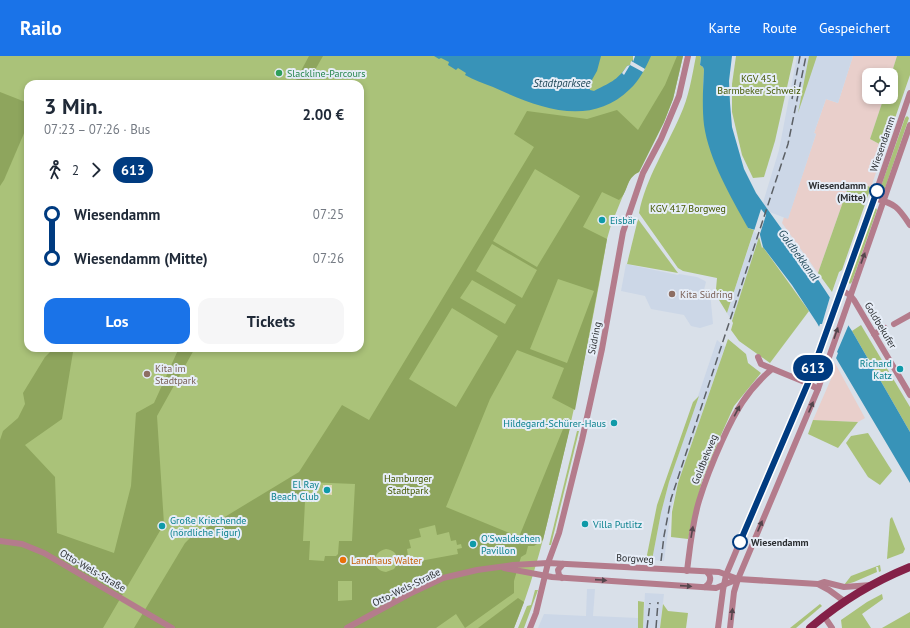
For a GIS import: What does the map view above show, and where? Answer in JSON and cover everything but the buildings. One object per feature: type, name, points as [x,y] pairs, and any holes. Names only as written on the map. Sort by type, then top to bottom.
[{"type":"main road","points":[[810,628],[844,601],[872,584],[910,567]]},
{"type":"street","name":"Südring","points":[[530,628],[536,613],[548,563],[559,533],[587,418],[608,319],[623,232],[642,173],[661,139],[679,96],[688,56]]},
{"type":"street","name":"Wiesendamm","points":[[718,628],[726,575],[808,383],[907,109],[910,93]]},
{"type":"street","name":"Wiesendamm","points":[[730,628],[734,592],[738,579],[818,389],[843,313],[910,125]]},
{"type":"street","points":[[874,198],[892,204],[899,209],[910,225]]},
{"type":"street","name":"Goldbekufer","points":[[841,290],[850,295],[910,395]]},
{"type":"street","points":[[894,324],[910,315]]},
{"type":"street","points":[[874,334],[885,328]]},
{"type":"street","points":[[758,357],[761,364],[808,383],[818,389]]},
{"type":"street","name":"Goldbekweg","points":[[686,571],[698,502],[715,457],[741,402],[758,381],[772,369]]},
{"type":"street","name":"Otto-Wels-Straße","points":[[0,541],[22,544],[44,553],[172,628]]},
{"type":"street","name":"Borgweg","points":[[548,563],[719,572],[738,579],[818,584],[824,582],[844,587],[872,584]]},
{"type":"street","name":"Otto-Wels-Straße","points":[[347,628],[409,594],[443,578],[477,570],[512,565],[548,563]]},
{"type":"street","points":[[562,578],[559,575],[558,570],[563,564]]},
{"type":"street","name":"Otto-Wels-Straße","points":[[500,567],[545,577]]},
{"type":"street","points":[[705,587],[709,584],[710,579],[707,572]]},
{"type":"street","points":[[545,577],[716,588],[738,579]]},
{"type":"street","name":"Borgweg","points":[[818,584],[844,601]]},
{"type":"street","points":[[824,616],[832,628]]},
{"type":"shaded area","points":[[797,56],[853,56],[838,103],[826,99],[788,219],[761,209],[779,150]]},
{"type":"shaded area","points":[[853,56],[897,56],[893,68],[862,68],[862,104],[882,104],[870,139],[885,147],[871,187],[850,182],[818,273],[782,223],[784,217],[788,218],[826,99],[838,103]]},
{"type":"shaded area","points":[[754,231],[759,237],[732,321],[727,313]]},
{"type":"shaded area","name":"Kita Südring","points":[[626,264],[678,275],[697,277],[705,281],[704,290],[710,292],[713,324],[700,328],[691,326],[684,315],[651,309],[645,296],[621,291]]},
{"type":"shaded area","points":[[717,340],[725,347],[678,483],[671,510],[664,561],[652,560],[661,513],[669,482]]},
{"type":"shaded area","points":[[835,363],[865,418],[858,422],[813,420],[831,379]]},
{"type":"shaded area","points":[[587,589],[595,589],[593,616],[638,618],[638,628],[538,628],[544,614],[586,616]]},
{"type":"shaded area","points":[[645,593],[664,594],[660,628],[643,628]]},
{"type":"green space","name":"Hamburger Stadtpark","points":[[0,56],[683,56],[673,99],[664,122],[639,172],[631,176],[611,225],[577,394],[552,504],[533,576],[514,628],[0,628]]},
{"type":"green space","points":[[309,56],[323,56],[309,80],[296,80]]},
{"type":"green space","points":[[677,56],[683,56],[673,99],[664,122],[639,172],[631,178],[619,200],[602,192],[583,227],[607,239],[575,410],[552,398],[564,368],[517,350],[490,399],[446,507],[519,537],[563,429],[570,428],[543,540],[534,546],[528,546],[526,554],[521,557],[514,581],[514,593],[465,628],[456,614],[436,628],[134,628],[185,543],[190,538],[299,472],[342,405],[369,420],[534,147],[514,134],[527,111],[587,119],[617,110],[638,130],[665,85]],"holes":[[[535,169],[580,196],[537,267],[493,241]],[[492,244],[537,270],[522,298],[476,271]],[[558,279],[594,291],[567,363],[530,349]],[[472,280],[516,305],[505,324],[460,298]],[[452,308],[498,336],[456,407],[409,379]],[[306,482],[355,484],[352,541],[339,541],[338,554],[336,556],[325,556],[324,561],[309,560],[310,541],[303,541]],[[435,525],[437,535],[449,532],[451,541],[456,540],[457,545],[461,544],[462,548],[457,549],[458,554],[409,563],[407,549],[411,548],[409,540],[421,537],[419,529]],[[386,549],[393,551],[397,556],[396,566],[394,569],[386,572],[381,571],[375,565],[375,557],[381,551]],[[338,581],[352,581],[352,600],[338,601]]]},
{"type":"green space","name":"KGV 417 Borgweg","points":[[696,56],[701,56],[700,65],[704,70],[703,95],[748,228],[754,230],[727,313],[719,300],[716,289],[717,278],[683,271],[678,268],[639,213],[651,175],[675,128],[686,101]]},
{"type":"green space","name":"KGV 451 Barmbeker Schweiz","points":[[736,56],[794,56],[775,141],[764,177],[753,178],[742,155],[732,112],[732,84]]},
{"type":"green space","points":[[809,56],[817,56],[798,113]]},
{"type":"green space","points":[[897,56],[910,56],[910,75],[885,147],[870,139],[882,104],[898,104],[898,68],[893,68]]},
{"type":"green space","points":[[0,92],[24,101],[24,133],[0,186]]},
{"type":"green space","points":[[907,116],[909,118],[883,194],[881,195],[879,192]]},
{"type":"green space","points":[[850,182],[871,187],[842,270],[839,272],[832,292],[818,273]]},
{"type":"green space","points":[[876,208],[877,210],[850,284],[848,282],[873,209]]},
{"type":"green space","name":"KGV 417 Borgweg","points":[[638,219],[678,273],[627,264]]},
{"type":"green space","points":[[759,237],[762,248],[763,247],[809,311],[770,363],[739,341],[731,330],[733,323],[732,321]]},
{"type":"green space","points":[[861,325],[910,407],[910,432],[852,331]]},
{"type":"green space","points":[[728,339],[746,354],[748,363],[761,373],[734,406],[721,435],[702,481],[688,539],[671,537],[672,512],[678,483]]},
{"type":"green space","points":[[50,352],[73,352],[62,419],[25,445],[55,477],[57,533],[114,553],[131,486],[136,413],[154,403],[177,352],[193,352],[157,416],[164,524],[103,628],[0,628],[0,440],[3,431],[18,418],[25,404],[23,393],[45,357]]},
{"type":"green space","points":[[699,396],[669,482],[661,513],[652,560],[646,560],[657,505],[693,402]]},
{"type":"green space","points":[[813,420],[858,422],[838,448],[808,434]]},
{"type":"green space","points":[[577,431],[579,431],[551,545],[549,545]]},
{"type":"green space","points":[[868,433],[892,471],[880,485],[868,477],[846,443],[851,436]]},
{"type":"green space","points":[[892,517],[905,549],[903,553],[887,559],[890,519]]},
{"type":"green space","points":[[880,565],[881,571],[879,572],[878,567],[876,567],[877,572],[844,585],[851,576]]},
{"type":"green space","points":[[535,590],[538,590],[524,628],[518,628],[527,606],[531,605]]},
{"type":"green space","points":[[882,594],[883,599],[862,614],[871,628],[842,628],[841,620],[867,602]]},
{"type":"green space","points":[[518,598],[524,602],[514,628],[478,628]]},
{"type":"green space","points":[[638,601],[644,602],[643,628],[638,628]]},
{"type":"green space","points":[[663,604],[668,611],[688,613],[686,628],[660,628]]},
{"type":"green space","points":[[820,604],[822,606],[796,628],[790,628]]},
{"type":"green space","points":[[910,612],[910,628],[882,628]]},
{"type":"sand","name":"El Ray Beach Club","points":[[323,485],[332,485],[332,495],[323,494]]},
{"type":"water","name":"Stadtparksee","points":[[434,56],[601,56],[597,71],[589,85],[590,90],[594,91],[616,78],[627,66],[630,65],[635,56],[651,56],[645,69],[630,89],[614,101],[597,108],[580,111],[545,107],[527,101],[468,77],[465,75],[466,73],[458,68],[456,70],[448,65],[449,62]]},
{"type":"water","name":"Goldbekkanal","points":[[700,56],[732,56],[729,81],[732,127],[744,169],[756,193],[819,281],[852,331],[910,432],[910,483],[817,323],[792,285],[763,247],[759,231],[748,228],[722,178],[711,152],[704,125],[704,70],[700,65]]},
{"type":"pier","points":[[631,61],[645,69],[643,72],[630,65]]},
{"type":"pier","points":[[630,65],[624,75],[622,73],[627,66]]},
{"type":"pier","points":[[761,209],[766,215],[759,237],[754,231]]},
{"type":"pier","points":[[830,297],[849,324],[837,352],[835,361],[818,330],[820,324],[822,324]]},
{"type":"railway","points":[[792,99],[800,56]]},
{"type":"railway","points":[[661,561],[671,499],[788,144],[806,56]]},
{"type":"railway","points":[[656,628],[658,602]]},
{"type":"railway","points":[[647,628],[650,603]]},
{"type":"bus line","name":"613","points":[[740,542],[808,383],[877,191]]},
{"type":"place","name":"Slackline-Parcours","points":[[279,73]]},
{"type":"place","name":"Wiesendamm (Mitte)","points":[[877,191]]},
{"type":"place","name":"Eisbär","points":[[602,220]]},
{"type":"place","name":"Kita Südring","points":[[672,294]]},
{"type":"place","name":"Richard Katz","points":[[900,369]]},
{"type":"place","name":"Kita im Stadtpark","points":[[147,374]]},
{"type":"place","name":"Hildegard-Schürer-Haus","points":[[614,423]]},
{"type":"place","name":"El Ray Beach Club","points":[[327,490]]},
{"type":"place","name":"Villa Putlitz","points":[[585,524]]},
{"type":"place","name":"Große Kriechende (nördliche Figur)","points":[[162,526]]},
{"type":"place","name":"Wiesendamm","points":[[740,542]]},
{"type":"place","name":"O'Swaldschen Pavillon","points":[[473,544]]},
{"type":"place","name":"Landhaus Walter","points":[[343,560]]}]
